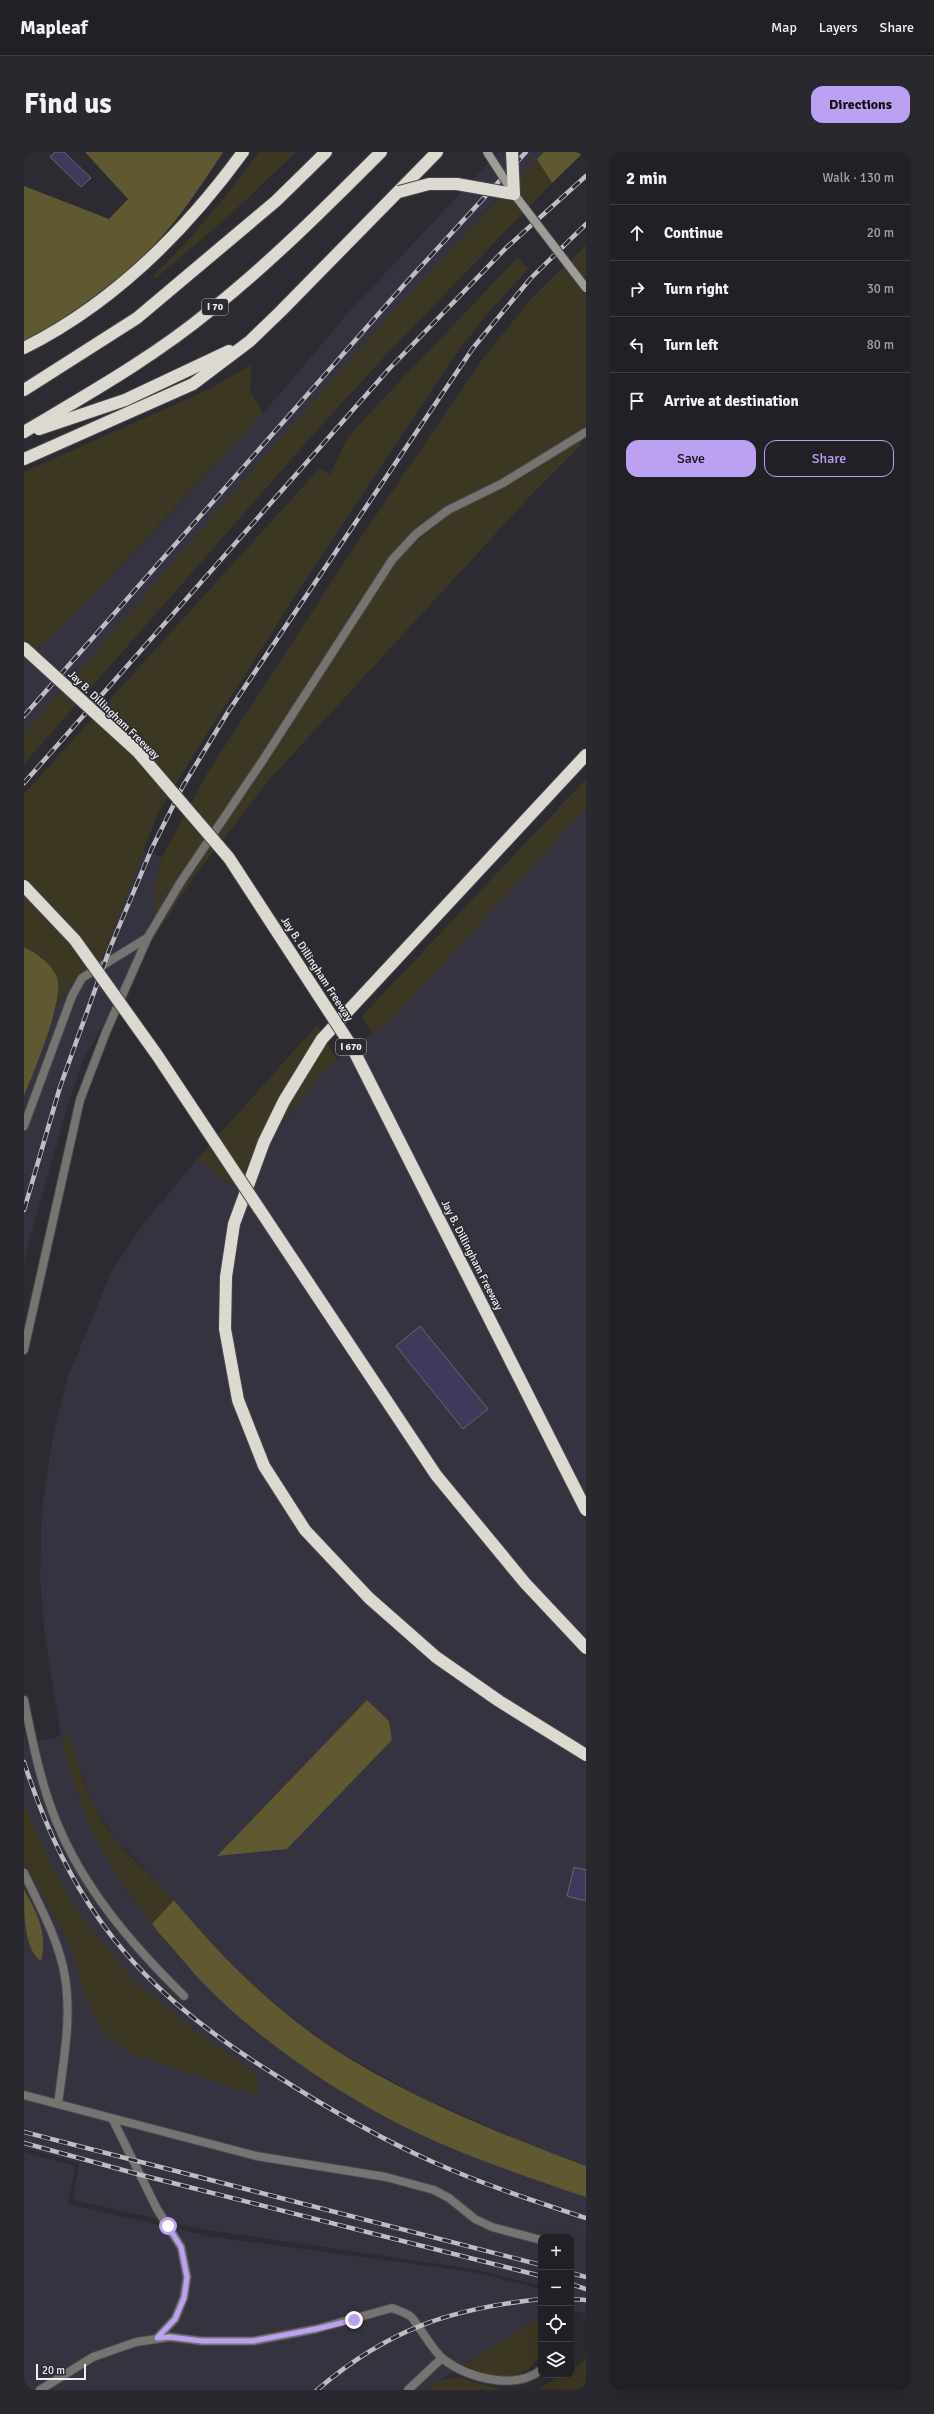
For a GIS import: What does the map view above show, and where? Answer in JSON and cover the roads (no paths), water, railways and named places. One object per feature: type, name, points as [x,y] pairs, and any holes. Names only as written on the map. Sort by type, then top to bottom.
[{"type":"highway","points":[[24,348],[51,335],[125,283],[147,264],[185,224],[243,152]]},
{"type":"highway","points":[[24,390],[137,318],[276,201],[326,152]]},
{"type":"highway","name":"I 70","points":[[24,433],[124,372],[211,310],[292,241],[381,152]]},
{"type":"highway","points":[[24,459],[193,384],[250,341],[437,152]]},
{"type":"highway","points":[[399,192],[429,184],[457,184],[514,194],[512,152]]},
{"type":"highway","points":[[24,433],[125,400],[250,341]]},
{"type":"highway","name":"Jay B. Dillingham Freeway","points":[[24,648],[138,752],[229,858],[352,1048],[586,1510]]},
{"type":"highway","points":[[586,755],[322,1039],[284,1101],[264,1142],[234,1224],[226,1277],[225,1329],[238,1400],[264,1466],[305,1530],[368,1598],[436,1657],[499,1701],[586,1755]]},
{"type":"highway","points":[[24,886],[74,940],[157,1055],[436,1475],[525,1583],[586,1648]]},
{"type":"main road","points":[[487,152],[514,194],[586,288]]},
{"type":"lane","points":[[24,1350],[80,1100],[106,1032],[148,937],[180,882],[263,760],[392,560],[416,534],[448,510],[503,483],[586,432]]},
{"type":"lane","points":[[24,1126],[72,996],[82,978],[148,937]]},
{"type":"lane","points":[[24,1700],[40,1769],[55,1817],[70,1851],[93,1890],[122,1929],[152,1964],[184,1996]]},
{"type":"lane","points":[[24,1873],[51,1933],[65,1977],[68,2016],[58,2104]]},
{"type":"lane","points":[[24,2095],[113,2120],[256,2156],[386,2177],[434,2190],[449,2198],[475,2219],[492,2227],[538,2239]]},
{"type":"lane","points":[[113,2120],[157,2209],[181,2247],[187,2277],[184,2298],[175,2319],[157,2338]]},
{"type":"lane","points":[[40,2390],[93,2357],[136,2342],[170,2337],[202,2341],[253,2341],[316,2329],[392,2308],[413,2319],[442,2358],[465,2374],[490,2385],[507,2388],[524,2385],[538,2373]]},
{"type":"lane","points":[[408,2390],[442,2358]]},
{"type":"railway","points":[[24,716],[404,285],[526,152]]},
{"type":"railway","points":[[24,783],[389,369],[506,248],[586,176]]},
{"type":"railway","points":[[24,1210],[60,1087],[110,948],[152,848],[183,786],[228,712],[473,348],[531,278],[586,224]]},
{"type":"railway","points":[[24,1762],[47,1824],[65,1863],[75,1882],[99,1919],[117,1943],[158,1987],[203,2025],[252,2060],[315,2100],[373,2133],[413,2153],[470,2178],[586,2218]]},
{"type":"railway","points":[[24,2132],[538,2264]]},
{"type":"railway","points":[[24,2143],[141,2175],[538,2275]]},
{"type":"railway","points":[[574,2274],[586,2277]]},
{"type":"railway","points":[[574,2285],[586,2289]]},
{"type":"railway","points":[[317,2390],[343,2369],[369,2351],[422,2325],[449,2316],[478,2309],[538,2299]]},
{"type":"railway","points":[[574,2299],[586,2300]]}]
